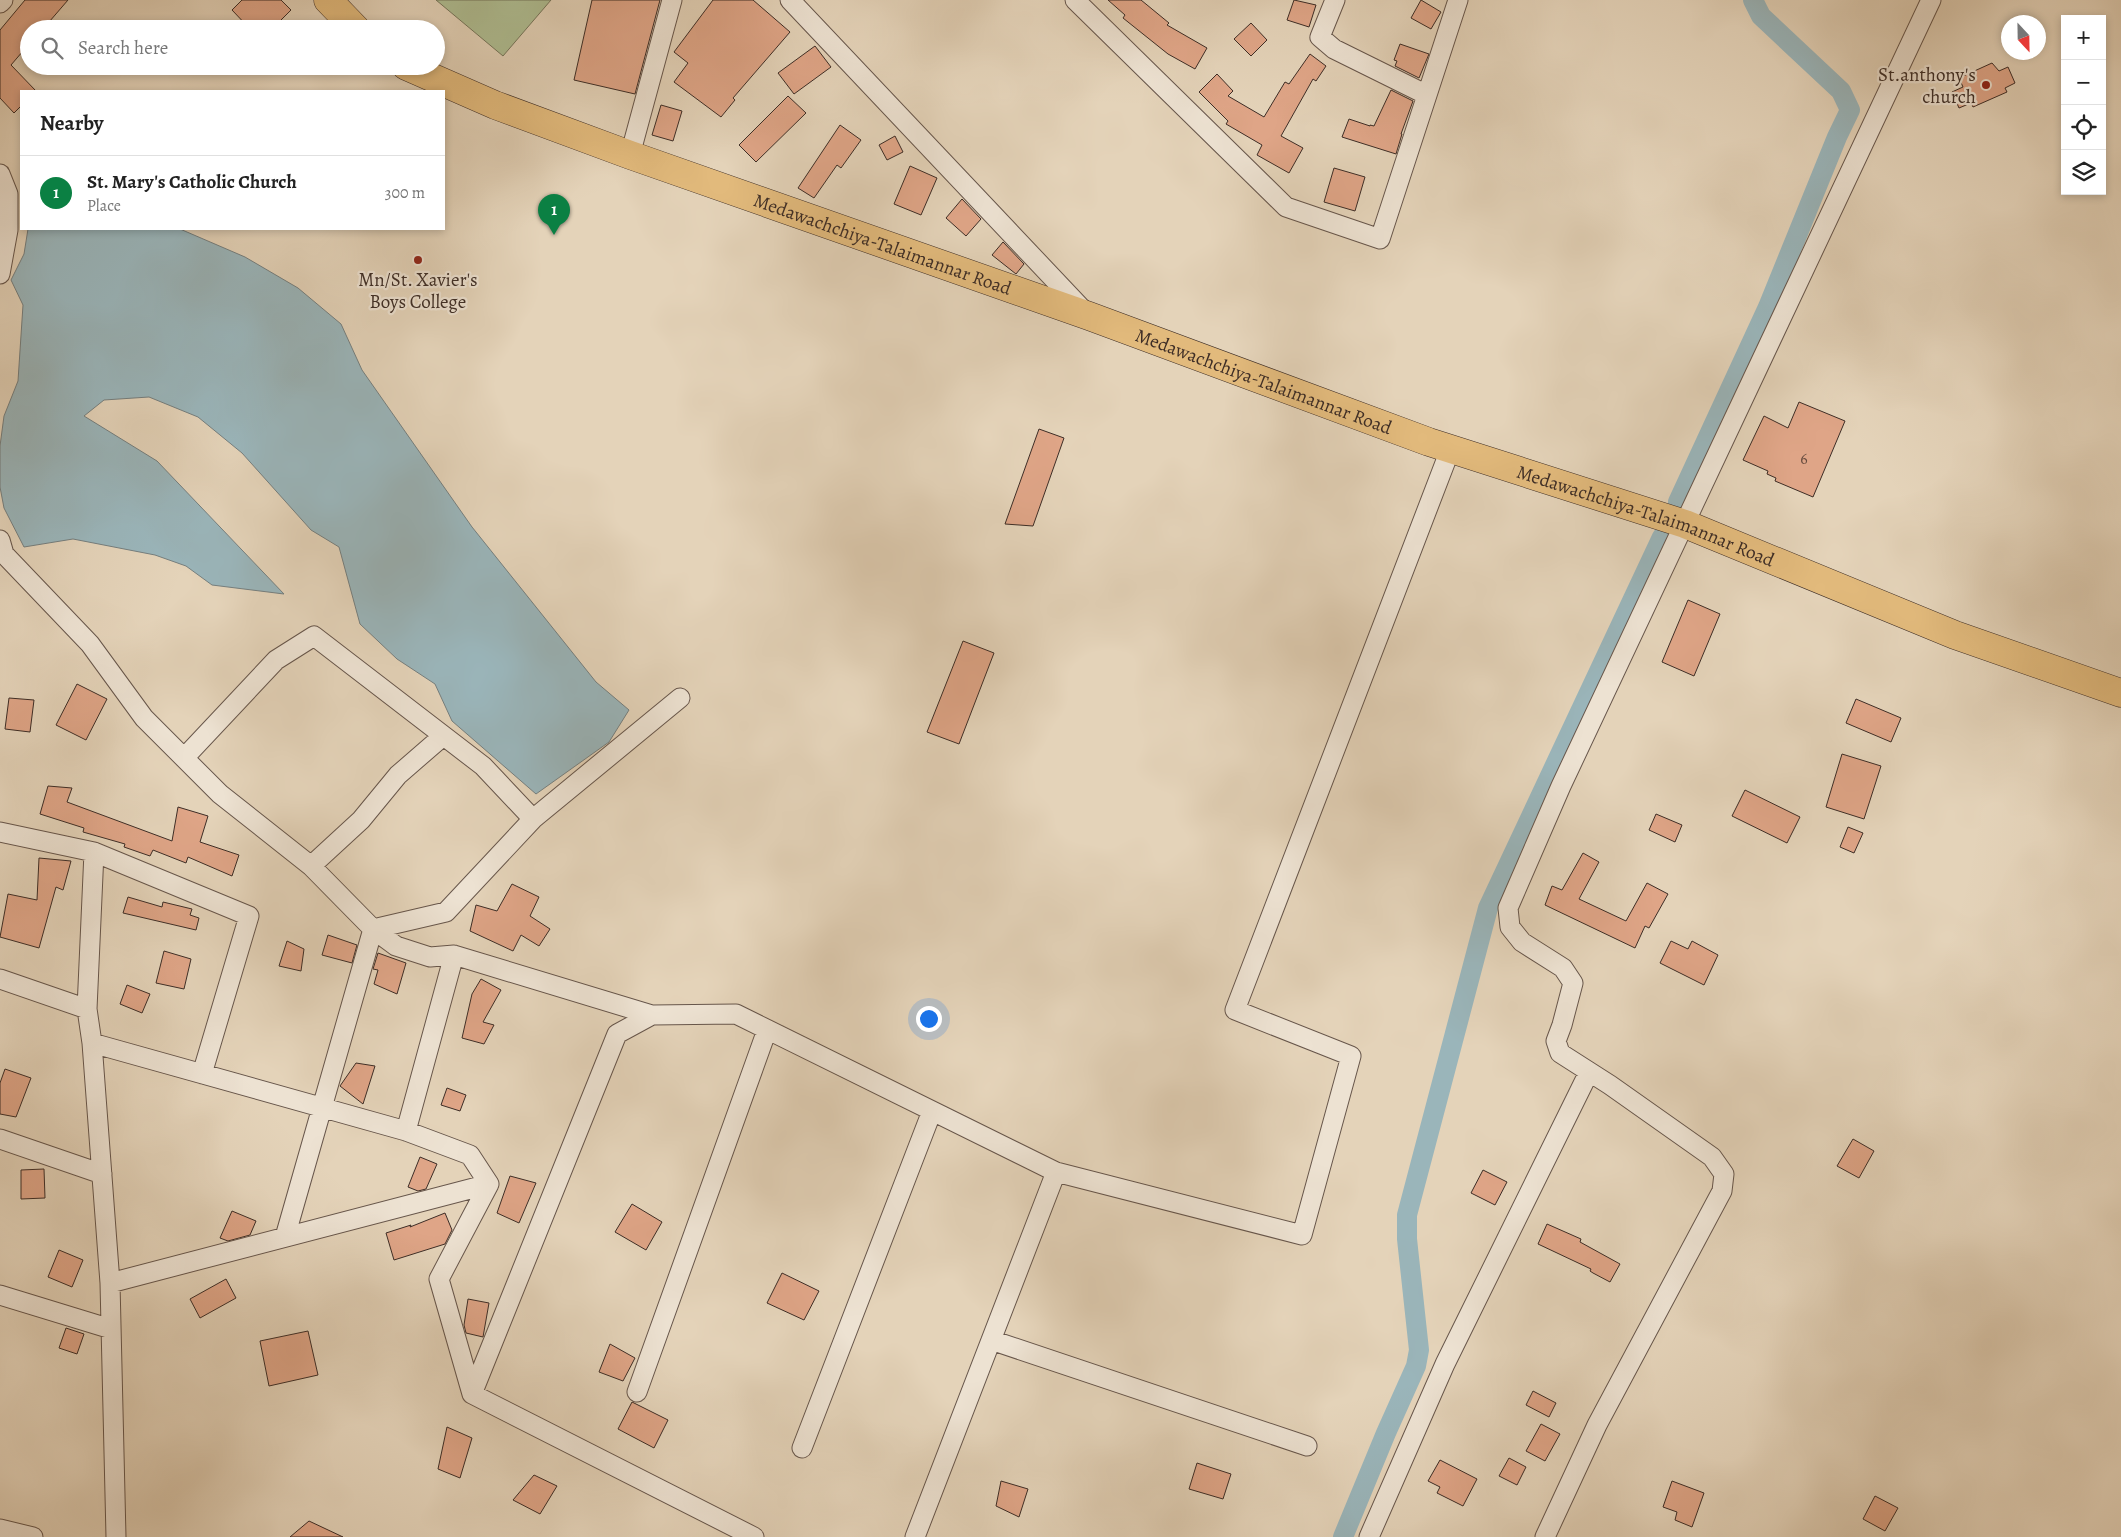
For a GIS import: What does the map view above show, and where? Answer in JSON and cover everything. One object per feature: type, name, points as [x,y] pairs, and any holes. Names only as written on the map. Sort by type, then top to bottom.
[{"type":"highway","points":[[328,0],[347,20]]},
{"type":"highway","name":"Medawachchiya-Talaimannar Road","points":[[427,75],[495,105],[1088,316],[1450,450],[1685,524],[1955,635],[2121,693]]},
{"type":"street","points":[[0,3],[3,0]]},
{"type":"street","points":[[630,154],[672,0]]},
{"type":"street","points":[[790,0],[1088,316]]},
{"type":"street","points":[[1075,0],[1286,207],[1380,239],[1458,0]]},
{"type":"street","points":[[1335,0],[1320,37],[1334,49],[1427,95]]},
{"type":"street","points":[[1545,1537],[1597,1425],[1722,1191],[1724,1174],[1712,1157],[1560,1053],[1556,1041],[1573,983],[1563,968],[1522,942],[1510,927],[1508,908],[1561,786],[1931,0]]},
{"type":"street","points":[[0,174],[8,194],[8,230],[0,274]]},
{"type":"street","points":[[1,553],[90,644],[144,718],[220,794],[311,866],[373,929],[396,946],[430,957],[454,955],[652,1016],[736,1014],[1056,1172],[1302,1235],[1350,1056],[1235,1010],[1450,450]]},
{"type":"street","points":[[184,758],[276,660],[314,636],[483,766],[533,819]]},
{"type":"street","points":[[373,929],[446,912],[533,819],[680,698]]},
{"type":"street","points":[[311,866],[361,820],[398,775],[443,736]]},
{"type":"street","points":[[0,832],[94,852],[249,916],[202,1074]]},
{"type":"street","points":[[94,852],[87,1009],[92,1044],[110,1283],[116,1537]]},
{"type":"street","points":[[285,1237],[373,929]]},
{"type":"street","points":[[406,1131],[454,955]]},
{"type":"street","points":[[0,979],[87,1009]]},
{"type":"street","points":[[472,1394],[617,1034],[652,1016]]},
{"type":"street","points":[[637,1392],[767,1030]]},
{"type":"street","points":[[92,1044],[406,1131],[470,1155],[490,1184]]},
{"type":"street","points":[[1369,1537],[1445,1364],[1589,1072]]},
{"type":"street","points":[[802,1448],[932,1111]]},
{"type":"street","points":[[0,1139],[102,1174]]},
{"type":"street","points":[[915,1537],[1056,1172]]},
{"type":"street","points":[[490,1184],[439,1279],[472,1394],[754,1537]]},
{"type":"street","points":[[110,1283],[490,1184]]},
{"type":"street","points":[[0,1295],[111,1329]]},
{"type":"street","points":[[992,1340],[1307,1446]]},
{"type":"street","points":[[0,1529],[33,1537]]},
{"type":"green space","points":[[436,0],[551,0],[503,56]]},
{"type":"water","points":[[28,230],[182,230],[245,257],[298,288],[341,324],[362,370],[472,527],[596,682],[629,710],[609,742],[536,794],[452,721],[435,684],[397,659],[360,624],[339,547],[311,530],[242,453],[198,417],[149,397],[104,400],[84,416],[157,461],[284,594],[212,585],[186,566],[155,555],[73,539],[24,547],[4,508],[0,487],[0,446],[4,416],[18,381],[23,305],[11,280],[24,254]]},
{"type":"building","points":[[25,0],[68,0],[51,20],[20,20],[20,54],[11,65],[35,90],[20,90],[20,107],[14,113],[0,98],[0,30]]},
{"type":"building","points":[[242,0],[281,0],[291,10],[281,20],[241,20],[232,10]]},
{"type":"building","points":[[592,0],[660,0],[635,94],[574,80]]},
{"type":"building","points":[[713,0],[753,0],[790,32],[733,98],[735,100],[721,117],[674,82],[688,63],[674,52]]},
{"type":"building","points":[[1108,0],[1141,0],[1169,23],[1167,25],[1207,48],[1195,69],[1168,54],[1123,18],[1125,15]]},
{"type":"building","points":[[1294,0],[1316,5],[1309,27],[1287,20]]},
{"type":"building","points":[[1421,0],[1441,12],[1431,29],[1411,18]]},
{"type":"building","points":[[1251,23],[1267,40],[1251,56],[1234,39]]},
{"type":"building","points":[[1400,44],[1429,54],[1419,78],[1395,66],[1397,61],[1394,60]]},
{"type":"building","points":[[815,46],[831,67],[794,94],[778,73]]},
{"type":"building","points":[[1310,54],[1326,66],[1316,81],[1313,79],[1281,136],[1303,148],[1289,173],[1257,155],[1262,145],[1226,124],[1228,121],[1199,92],[1217,74],[1233,91],[1228,96],[1264,117],[1285,82],[1289,84]]},
{"type":"building","name":"St.anthony's church","points":[[1992,63],[1999,71],[2008,67],[2015,83],[2005,88],[2007,92],[1973,107],[1971,103],[1959,108],[1952,92],[1963,87],[1959,78]]},
{"type":"building","points":[[1391,90],[1413,101],[1396,154],[1342,137],[1349,119],[1374,126]]},
{"type":"building","points":[[788,96],[806,113],[756,162],[739,145]]},
{"type":"building","points":[[661,105],[682,111],[673,141],[652,135]]},
{"type":"building","points":[[840,125],[861,140],[841,168],[837,165],[814,198],[798,188]]},
{"type":"building","points":[[895,136],[903,152],[887,160],[879,145]]},
{"type":"building","points":[[910,166],[937,178],[921,215],[894,204]]},
{"type":"building","points":[[1334,168],[1365,177],[1355,211],[1324,202]]},
{"type":"building","points":[[962,199],[981,219],[966,236],[946,218]]},
{"type":"building","points":[[1003,242],[1024,264],[1016,274],[992,255]]},
{"type":"building","points":[[1799,402],[1845,421],[1813,497],[1775,481],[1776,478],[1767,474],[1768,471],[1743,460],[1764,416],[1788,428]]},
{"type":"building","points":[[1039,429],[1064,438],[1033,526],[1005,524]]},
{"type":"building","points":[[1688,600],[1720,614],[1694,676],[1662,662]]},
{"type":"building","points":[[963,641],[994,653],[959,744],[927,732]]},
{"type":"building","points":[[77,684],[107,699],[86,740],[56,725]]},
{"type":"building","points":[[9,698],[34,700],[30,732],[5,729]]},
{"type":"building","points":[[1856,699],[1901,718],[1891,742],[1846,723]]},
{"type":"building","points":[[1842,754],[1881,766],[1864,819],[1826,807]]},
{"type":"building","points":[[48,786],[72,788],[67,802],[172,841],[178,807],[208,816],[200,842],[239,855],[232,876],[188,857],[186,863],[153,850],[150,856],[124,847],[125,844],[83,832],[84,828],[40,814]]},
{"type":"building","points":[[1745,790],[1800,817],[1787,843],[1732,816]]},
{"type":"building","points":[[1656,814],[1682,825],[1675,842],[1649,830]]},
{"type":"building","points":[[1848,827],[1863,833],[1854,853],[1840,847]]},
{"type":"building","points":[[1583,853],[1599,862],[1579,899],[1626,921],[1647,883],[1668,894],[1649,928],[1645,926],[1635,948],[1545,905],[1552,886],[1562,890]]},
{"type":"building","points":[[39,858],[71,861],[63,890],[56,887],[39,948],[0,937],[8,894],[37,900]]},
{"type":"building","points":[[512,884],[539,897],[530,916],[550,929],[539,946],[521,935],[513,951],[470,931],[476,905],[497,911]]},
{"type":"building","points":[[128,897],[162,907],[163,902],[192,909],[190,915],[199,918],[196,930],[123,913]]},
{"type":"building","points":[[328,935],[357,945],[352,963],[322,955]]},
{"type":"building","points":[[287,941],[304,949],[301,971],[279,966]]},
{"type":"building","points":[[1671,941],[1688,949],[1692,941],[1718,955],[1704,985],[1660,963]]},
{"type":"building","points":[[164,951],[191,959],[184,989],[156,983]]},
{"type":"building","points":[[378,953],[406,963],[397,994],[374,984],[378,970],[373,969]]},
{"type":"building","points":[[481,979],[501,990],[483,1022],[494,1025],[484,1044],[462,1038],[472,994]]},
{"type":"building","points":[[127,985],[150,994],[142,1013],[120,1004]]},
{"type":"building","points":[[356,1063],[375,1066],[363,1104],[340,1086]]},
{"type":"building","points":[[5,1069],[31,1078],[16,1117],[0,1114],[0,1083]]},
{"type":"building","points":[[447,1088],[466,1095],[460,1111],[441,1105]]},
{"type":"building","points":[[1853,1139],[1874,1151],[1859,1178],[1837,1166]]},
{"type":"building","points":[[420,1157],[437,1164],[426,1189],[418,1191],[408,1187]]},
{"type":"building","points":[[44,1169],[45,1198],[21,1199],[21,1170]]},
{"type":"building","points":[[1483,1170],[1507,1182],[1495,1205],[1471,1193]]},
{"type":"building","points":[[510,1176],[536,1183],[519,1223],[497,1213]]},
{"type":"building","points":[[632,1204],[662,1222],[646,1250],[615,1232]]},
{"type":"building","points":[[232,1211],[256,1221],[250,1235],[228,1241],[220,1238]]},
{"type":"building","points":[[445,1213],[452,1230],[445,1244],[394,1260],[386,1233],[411,1225],[410,1227]]},
{"type":"building","points":[[1547,1224],[1581,1239],[1580,1242],[1620,1264],[1610,1282],[1590,1271],[1591,1269],[1538,1244]]},
{"type":"building","points":[[59,1250],[83,1260],[72,1287],[48,1277]]},
{"type":"building","points":[[782,1273],[819,1291],[804,1320],[767,1303]]},
{"type":"building","points":[[226,1279],[236,1298],[200,1318],[190,1299]]},
{"type":"building","points":[[468,1299],[489,1303],[483,1337],[466,1333],[464,1325]]},
{"type":"building","points":[[66,1328],[84,1334],[77,1354],[59,1348]]},
{"type":"building","points":[[308,1331],[318,1375],[269,1386],[260,1341]]},
{"type":"building","points":[[610,1344],[635,1358],[623,1381],[599,1372]]},
{"type":"building","points":[[1533,1391],[1556,1403],[1549,1417],[1526,1405]]},
{"type":"building","points":[[632,1402],[668,1420],[654,1448],[618,1429]]},
{"type":"building","points":[[1541,1424],[1560,1434],[1545,1461],[1526,1451]]},
{"type":"building","points":[[447,1427],[472,1438],[460,1478],[438,1469]]},
{"type":"building","points":[[1509,1458],[1526,1467],[1517,1485],[1499,1476]]},
{"type":"building","points":[[1440,1460],[1477,1479],[1463,1506],[1437,1493],[1440,1487],[1428,1481]]},
{"type":"building","points":[[1197,1463],[1231,1474],[1223,1499],[1189,1489]]},
{"type":"building","points":[[534,1475],[557,1486],[540,1514],[513,1500]]},
{"type":"building","points":[[1001,1481],[1028,1489],[1019,1517],[996,1506]]},
{"type":"building","points":[[1672,1481],[1704,1493],[1692,1527],[1675,1520],[1677,1512],[1663,1507]]},
{"type":"building","points":[[1875,1496],[1898,1508],[1885,1531],[1863,1519]]},
{"type":"building","points":[[309,1521],[343,1537],[290,1537]]},
{"type":"waterway","points":[[1678,502],[1768,307],[1837,137],[1850,110],[1841,91],[1761,16],[1753,0]]},
{"type":"waterway","points":[[1343,1537],[1416,1366],[1419,1350],[1407,1239],[1407,1215],[1488,908],[1662,537]]},
{"type":"place","name":"St.anthony's church","points":[[1986,85]]},
{"type":"place","name":"St. Mary's Catholic Church","points":[[554,235]]},
{"type":"place","name":"Mn/St. Xavier's Boys College","points":[[418,260]]}]
